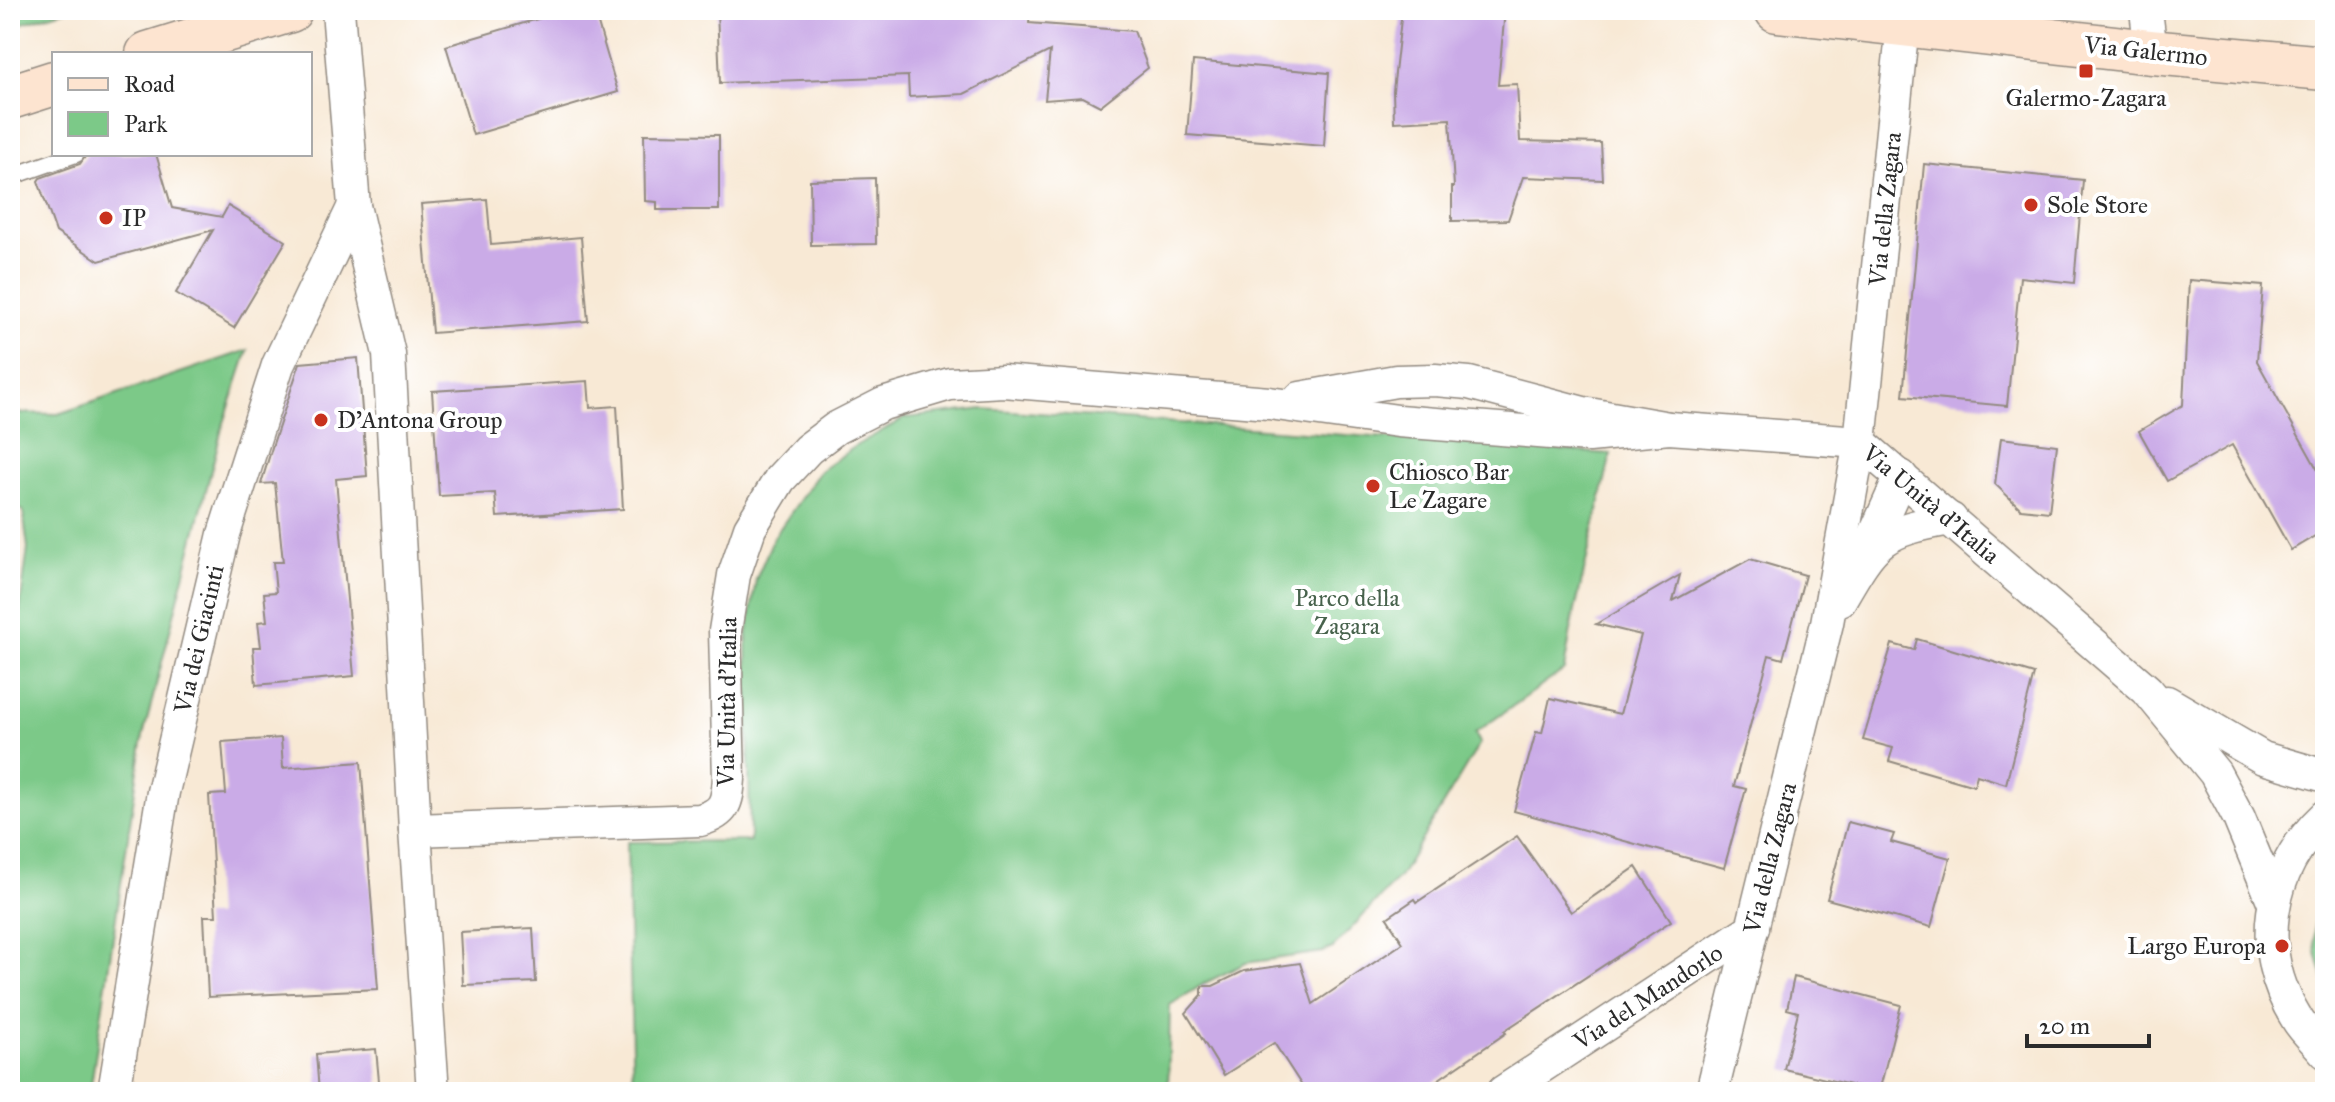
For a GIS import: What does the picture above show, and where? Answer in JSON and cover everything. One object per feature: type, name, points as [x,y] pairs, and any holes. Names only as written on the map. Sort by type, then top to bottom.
[{"type":"main road","points":[[160,52],[191,47],[290,10]]},
{"type":"main road","name":"Via Galermo","points":[[1777,10],[1903,24],[1969,21],[2148,31],[2325,68]]},
{"type":"street","points":[[338,10],[354,206],[389,354],[433,1092]]},
{"type":"street","name":"Via della Zagara","points":[[1712,1092],[1827,623],[1860,442],[1903,24]]},
{"type":"street","name":"Via dei Giacinti","points":[[114,1092],[163,792],[224,534],[278,365],[354,206]]},
{"type":"street","points":[[1269,403],[1396,381],[1435,380],[1469,383],[1583,413],[1669,428]]},
{"type":"street","name":"Via Unità d'Italia","points":[[415,830],[700,820],[722,809],[728,795],[729,779],[725,631],[734,575],[750,528],[780,479],[808,449],[836,428],[883,404],[950,384],[1003,381],[1269,403]]},
{"type":"street","points":[[1396,381],[1385,394],[1386,410],[1398,421]]},
{"type":"street","points":[[1269,403],[1398,421],[1589,436],[1669,428]]},
{"type":"street","name":"Via Unità d'Italia","points":[[1669,428],[1860,442],[2147,690]]},
{"type":"street","points":[[1827,623],[1864,557],[1901,476]]},
{"type":"street","points":[[1864,557],[1883,539],[1911,525],[1951,519]]},
{"type":"street","points":[[2147,690],[2263,758],[2325,776]]},
{"type":"street","points":[[2147,690],[2215,773],[2239,818],[2274,903]]},
{"type":"street","points":[[2325,816],[2309,831],[2286,864],[2274,903],[2271,944],[2279,984],[2297,1020],[2325,1052]]},
{"type":"street","name":"Via del Mandorlo","points":[[1503,1092],[1753,928]]},
{"type":"lane","points":[[10,177],[70,156]]},
{"type":"green space","points":[[10,10],[66,10],[10,27]]},
{"type":"green space","points":[[248,350],[221,432],[143,736],[90,1092],[10,1092],[10,682],[28,548],[23,511],[10,504],[10,413],[58,414]]},
{"type":"green space","name":"Parco della Zagara","points":[[983,409],[1611,454],[1564,670],[1475,733],[1480,743],[1400,876],[1333,948],[1246,963],[1170,1005],[1168,1092],[633,1092],[627,842],[750,841],[747,637],[756,579],[774,537],[820,471],[857,445],[905,418]]},
{"type":"green space","points":[[2325,882],[2325,981],[2314,932],[2317,907]]},
{"type":"building","points":[[568,10],[594,10],[618,92],[473,135],[446,46]]},
{"type":"building","points":[[717,10],[1030,10],[1029,23],[1134,31],[1148,68],[1100,106],[1083,97],[1045,100],[1050,51],[964,94],[909,97],[908,76],[720,83]]},
{"type":"building","points":[[1402,10],[1505,10],[1498,85],[1517,84],[1520,141],[1601,143],[1603,180],[1523,177],[1508,220],[1452,221],[1454,187],[1450,119],[1394,122],[1393,91]]},
{"type":"building","points":[[1193,61],[1329,73],[1324,146],[1187,135]]},
{"type":"building","points":[[644,134],[719,135],[719,210],[657,210],[657,202],[645,201]]},
{"type":"building","points":[[86,156],[157,156],[172,208],[222,217],[228,206],[286,241],[234,328],[176,293],[213,230],[99,261],[56,232],[38,181],[80,164]]},
{"type":"building","points":[[1924,164],[2083,180],[2074,283],[2020,277],[2007,406],[1903,396]]},
{"type":"building","points":[[875,178],[876,244],[811,245],[810,180]]},
{"type":"building","points":[[487,199],[491,245],[581,237],[588,321],[432,333],[421,204]]},
{"type":"building","points":[[2189,280],[2263,286],[2257,361],[2325,483],[2325,530],[2291,550],[2232,445],[2167,481],[2139,431],[2183,405]]},
{"type":"building","points":[[358,358],[367,476],[336,479],[354,676],[256,685],[253,647],[261,647],[258,622],[267,621],[264,593],[276,592],[273,562],[283,562],[275,483],[261,484],[273,444],[300,363]]},
{"type":"building","points":[[588,381],[590,408],[617,406],[623,509],[497,517],[495,493],[439,496],[432,391]]},
{"type":"building","points":[[2001,438],[2057,445],[2049,512],[2021,509],[1995,484]]},
{"type":"building","points":[[1750,559],[1805,575],[1783,659],[1769,655],[1734,786],[1746,789],[1724,868],[1514,811],[1536,732],[1542,733],[1550,698],[1620,714],[1641,635],[1596,624],[1680,575],[1673,601]]},
{"type":"building","points":[[1917,639],[2034,674],[2006,784],[1977,775],[1974,786],[1889,761],[1893,748],[1863,740],[1892,644],[1914,650]]},
{"type":"building","points":[[281,738],[283,768],[361,762],[378,989],[208,997],[204,916],[216,916],[209,795],[226,794],[222,742]]},
{"type":"building","points":[[1848,822],[1894,834],[1891,842],[1950,858],[1931,927],[1827,899]]},
{"type":"building","points":[[1517,836],[1571,912],[1636,867],[1671,921],[1504,1031],[1506,1033],[1420,1092],[1306,1092],[1274,1043],[1224,1075],[1186,1013],[1202,995],[1202,986],[1213,986],[1244,971],[1300,963],[1313,1004],[1403,943],[1387,918],[1415,899],[1417,902]]},
{"type":"building","points":[[533,928],[536,982],[463,985],[460,932]]},
{"type":"building","points":[[1794,977],[1901,1005],[1879,1092],[1784,1069],[1798,1012],[1787,1009]]},
{"type":"building","points":[[376,1049],[380,1092],[319,1092],[316,1054]]},
{"type":"place","name":"Galermo-Zagara","points":[[2086,71]]},
{"type":"place","name":"Sole Store","points":[[2031,205]]},
{"type":"place","name":"IP","points":[[106,218]]},
{"type":"place","name":"D'Antona Group","points":[[321,420]]},
{"type":"place","name":"Chiosco Bar Le Zagare","points":[[1373,486]]},
{"type":"place","name":"Largo Europa","points":[[2282,946]]}]
